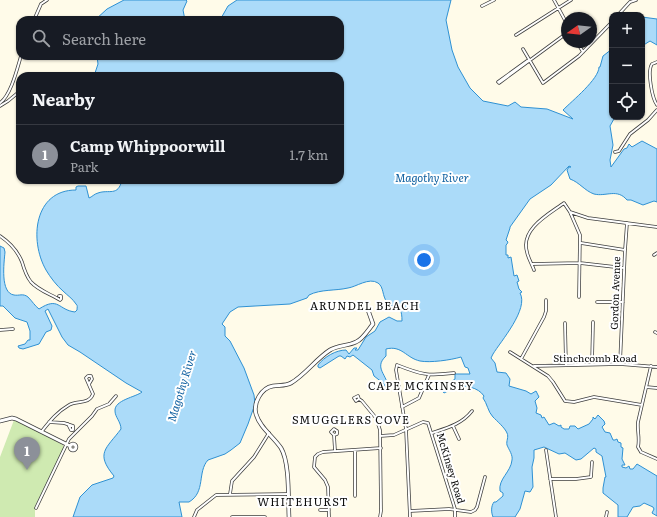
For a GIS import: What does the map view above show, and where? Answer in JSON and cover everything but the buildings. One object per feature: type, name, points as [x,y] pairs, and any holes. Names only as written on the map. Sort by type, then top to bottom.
[{"type":"street","points":[[36,16],[41,4],[47,0]]},
{"type":"street","points":[[482,6],[494,0]]},
{"type":"street","points":[[554,0],[561,13]]},
{"type":"street","points":[[516,36],[571,0]]},
{"type":"street","points":[[621,12],[630,2],[636,0]]},
{"type":"street","points":[[523,49],[543,84],[583,52],[609,25]]},
{"type":"street","points":[[499,83],[530,62],[530,60],[561,37]]},
{"type":"street","points":[[581,48],[583,52]]},
{"type":"street","points":[[0,104],[6,98],[20,60]]},
{"type":"street","points":[[657,62],[652,64],[649,69],[654,99],[657,105]]},
{"type":"street","points":[[0,104],[8,101],[16,95]]},
{"type":"street","points":[[616,152],[619,151],[630,134],[648,120],[657,110]]},
{"type":"street","points":[[534,270],[526,252],[528,235],[533,227],[564,203],[570,212],[580,235],[579,297]]},
{"type":"street","points":[[570,212],[588,218],[657,227]]},
{"type":"street","name":"Gordon Avenue","points":[[620,364],[627,223]]},
{"type":"street","points":[[0,236],[6,240],[21,260],[30,281],[43,291],[61,299],[61,296],[59,296]]},
{"type":"street","points":[[581,243],[625,250]]},
{"type":"street","points":[[532,264],[580,263],[624,268]]},
{"type":"street","points":[[521,359],[544,317],[546,311],[546,300]]},
{"type":"street","points":[[597,302],[623,302]]},
{"type":"street","points":[[289,517],[287,469],[284,454],[269,433],[261,426],[256,414],[256,405],[261,394],[270,387],[290,384],[318,359],[334,348],[358,342],[373,324],[368,310]]},
{"type":"street","points":[[592,364],[593,322]]},
{"type":"street","points":[[566,324],[566,365]]},
{"type":"street","points":[[0,330],[14,329]]},
{"type":"street","points":[[510,352],[533,366],[553,382],[565,401],[574,402],[594,397],[642,405]]},
{"type":"street","name":"Stinchcomb Road","points":[[533,366],[620,364],[657,367]]},
{"type":"street","points":[[410,517],[406,430],[396,374],[398,365],[416,373],[429,375],[454,373]]},
{"type":"street","points":[[651,366],[637,428],[639,436],[639,450],[657,459]]},
{"type":"street","points":[[402,407],[420,398],[429,375]]},
{"type":"street","points":[[42,431],[56,413],[69,404],[89,400],[93,394],[89,384]]},
{"type":"street","points":[[646,387],[657,388]]},
{"type":"street","points":[[36,508],[65,449],[66,444],[97,409],[109,404],[116,396]]},
{"type":"street","points":[[359,399],[376,418],[379,426],[380,517]]},
{"type":"street","points":[[432,433],[453,426],[466,418],[472,411]]},
{"type":"street","points":[[0,421],[13,418],[70,446]]},
{"type":"street","points":[[49,422],[64,422],[68,424]]},
{"type":"street","name":"McKinsey Road","points":[[406,430],[425,422],[429,424],[455,509],[455,517]]},
{"type":"street","points":[[453,426],[459,439]]},
{"type":"street","points":[[380,436],[392,435],[406,430]]},
{"type":"street","points":[[230,494],[232,481],[254,457],[269,433]]},
{"type":"street","points":[[334,435],[335,452]]},
{"type":"street","points":[[329,517],[328,487],[325,480],[314,467],[314,460],[316,456],[320,453],[380,448]]},
{"type":"street","points":[[355,450],[355,496]]},
{"type":"street","points":[[546,450],[556,517]]},
{"type":"street","points":[[550,479],[576,479],[591,477],[592,462]]},
{"type":"street","points":[[410,511],[455,509],[471,512],[475,510],[485,477]]},
{"type":"street","points":[[194,517],[196,511],[216,495],[288,494]]},
{"type":"street","points":[[320,510],[329,510]]},
{"type":"street","points":[[606,517],[607,512]]},
{"type":"street","points":[[232,517],[266,517]]},
{"type":"green space","points":[[14,420],[63,445],[64,450],[35,506],[35,517],[0,517],[0,457]]},
{"type":"water","points":[[124,0],[187,1],[183,10],[184,16],[99,16],[107,9]]},
{"type":"water","name":"Magothy River","points":[[237,0],[451,0],[446,20],[452,50],[458,67],[470,88],[483,101],[508,106],[515,102],[521,107],[547,109],[573,119],[563,110],[595,78],[603,56],[609,51],[609,120],[613,120],[610,126],[613,145],[610,160],[611,167],[629,144],[632,147],[642,141],[657,149],[657,202],[654,201],[643,205],[627,200],[619,194],[594,194],[570,179],[567,170],[571,167],[569,166],[551,185],[530,199],[510,227],[506,240],[508,242],[506,245],[506,255],[508,255],[508,258],[511,257],[514,276],[517,275],[519,289],[522,292],[520,293],[522,300],[521,307],[513,325],[491,358],[495,363],[497,372],[506,373],[510,379],[509,386],[531,394],[536,391],[539,397],[535,401],[537,408],[536,413],[541,415],[542,418],[544,417],[549,425],[554,423],[559,426],[561,425],[564,429],[569,429],[570,426],[575,426],[578,429],[589,424],[593,417],[595,419],[598,415],[604,421],[605,424],[602,427],[605,432],[610,433],[613,440],[617,439],[618,442],[621,443],[621,447],[623,448],[622,459],[625,465],[622,465],[622,467],[626,468],[629,466],[630,469],[633,469],[637,464],[657,476],[657,516],[652,513],[654,509],[653,507],[644,503],[640,506],[633,507],[627,517],[618,517],[618,505],[603,493],[606,477],[602,456],[596,452],[596,449],[594,448],[581,459],[576,460],[565,453],[559,454],[544,447],[534,450],[532,467],[533,487],[530,492],[525,491],[520,509],[515,517],[493,517],[492,505],[503,496],[503,493],[500,491],[501,483],[512,460],[511,452],[507,445],[508,436],[503,427],[491,415],[483,398],[484,396],[481,393],[475,389],[463,386],[452,388],[444,393],[441,389],[455,379],[455,374],[470,374],[461,357],[424,362],[411,357],[400,350],[391,348],[386,349],[386,356],[382,360],[381,368],[386,379],[387,389],[383,383],[374,376],[372,370],[353,355],[350,357],[347,356],[345,359],[339,356],[320,368],[318,367],[318,365],[330,354],[346,350],[349,354],[354,348],[357,348],[355,350],[358,350],[366,337],[375,331],[380,322],[389,317],[397,321],[402,321],[401,311],[397,307],[390,305],[387,302],[378,283],[371,281],[348,288],[314,293],[309,295],[307,298],[290,304],[238,307],[230,312],[222,324],[225,327],[225,336],[230,341],[244,368],[254,395],[255,404],[240,443],[225,454],[208,460],[203,470],[198,493],[189,502],[179,502],[182,517],[73,517],[80,497],[92,485],[113,478],[114,476],[105,462],[104,456],[107,447],[121,429],[115,413],[116,407],[122,401],[142,392],[68,345],[62,337],[48,309],[45,311],[52,326],[51,330],[46,332],[39,344],[23,349],[19,348],[18,346],[25,344],[28,340],[30,340],[30,331],[27,322],[15,318],[3,306],[0,306],[0,246],[4,248],[5,252],[4,277],[7,289],[10,293],[28,297],[39,309],[46,305],[55,304],[69,311],[75,312],[77,310],[77,305],[56,284],[46,270],[38,245],[37,232],[39,219],[44,207],[51,198],[62,192],[76,190],[76,187],[78,186],[86,186],[89,198],[98,193],[116,191],[120,184],[344,184],[344,72],[95,72],[98,64],[98,60],[344,60],[344,16],[222,16],[228,6]]},
{"type":"water","points":[[645,17],[657,19],[657,45],[650,41],[645,44]]},
{"type":"place","name":"Camp Whippoorwill","points":[[27,470]]},
{"type":"district","name":"ARUNDEL BEACH","points":[[365,306]]},
{"type":"district","name":"CAPE MCKINSEY","points":[[421,386]]},
{"type":"district","name":"SMUGGLERS COVE","points":[[351,420]]},
{"type":"district","name":"WHITEHURST","points":[[303,502]]}]
